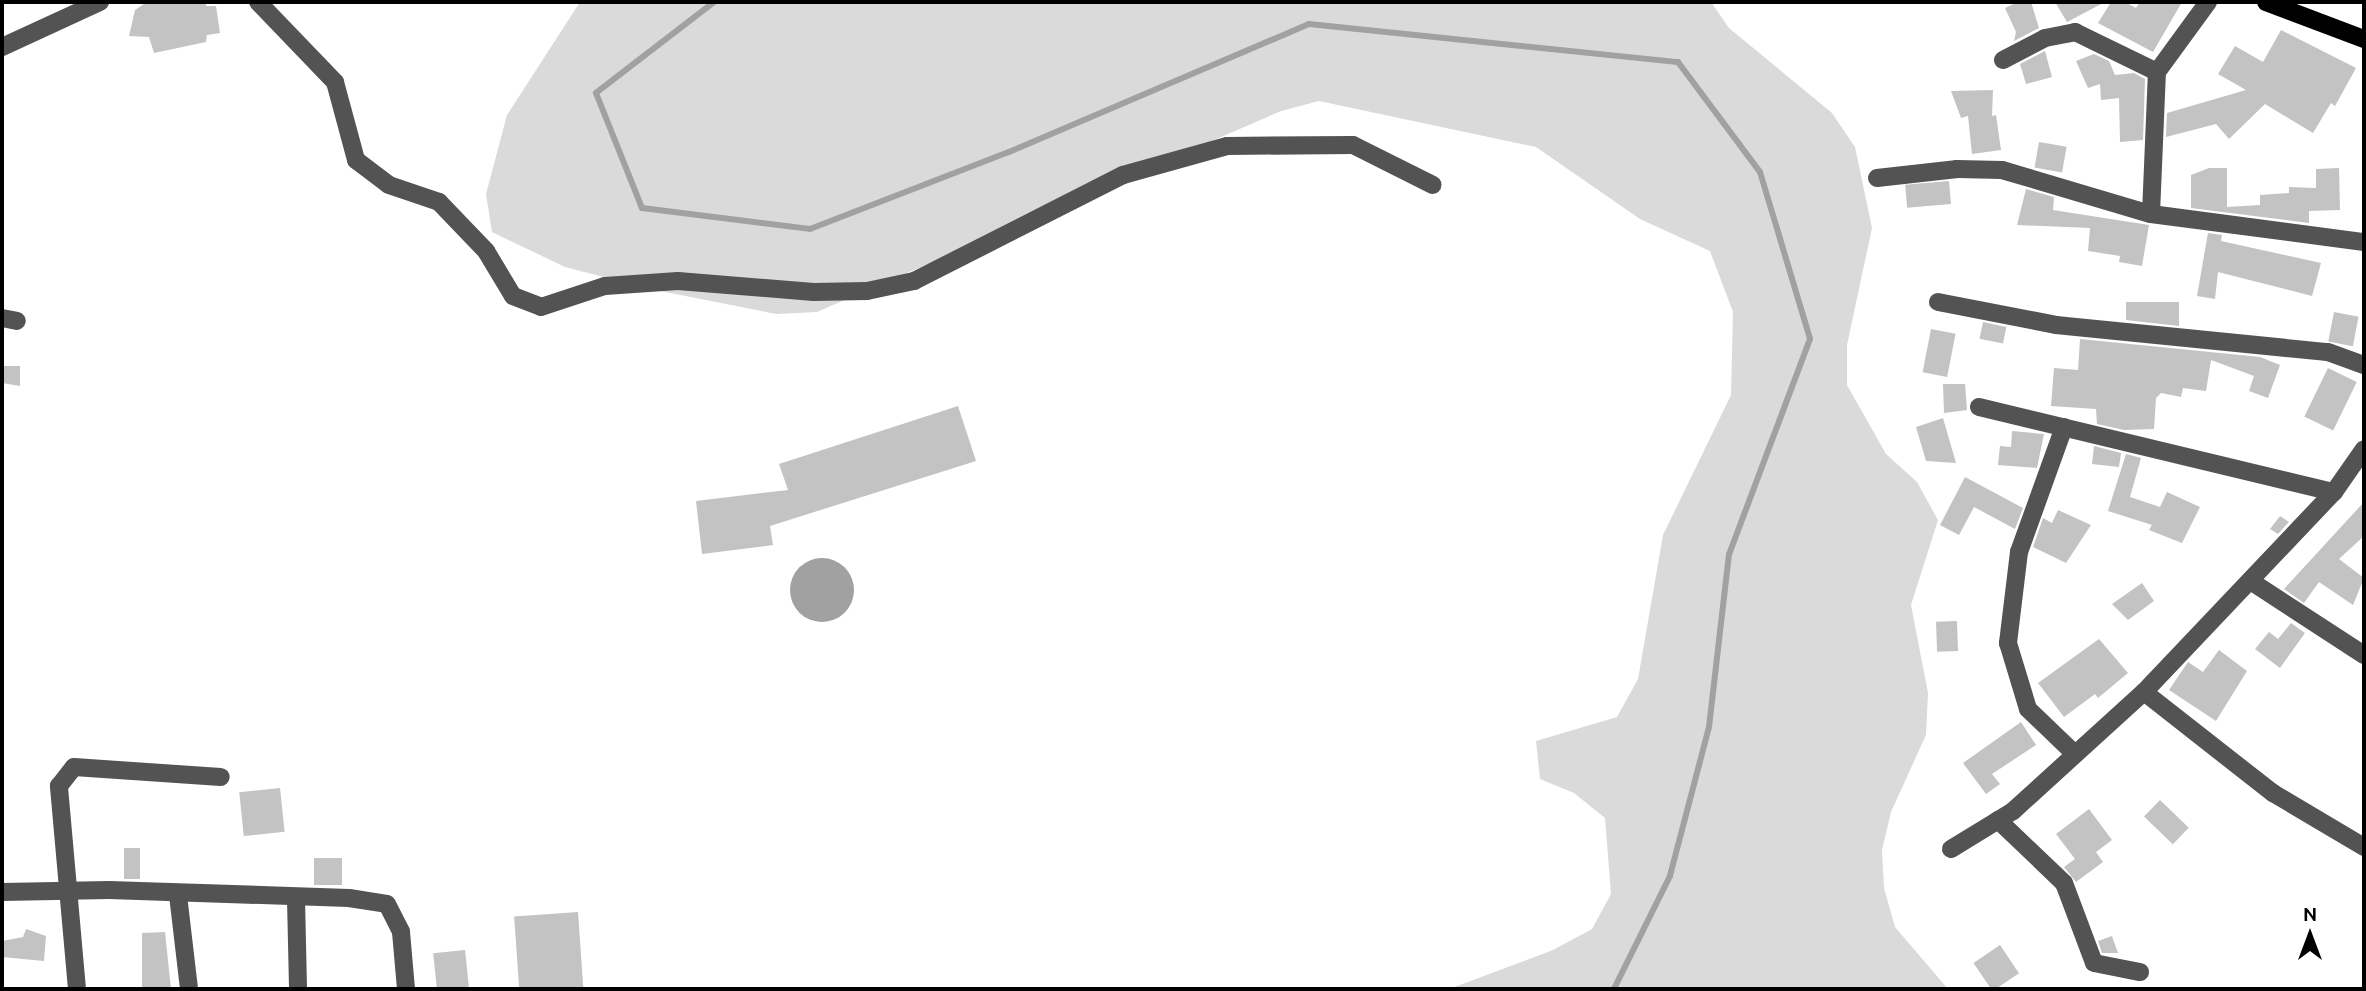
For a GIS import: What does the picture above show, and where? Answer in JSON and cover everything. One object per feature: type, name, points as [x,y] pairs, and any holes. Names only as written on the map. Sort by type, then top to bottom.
[{"type":"main road","points":[[2266,2],[2364,39]]},
{"type":"street","points":[[2,47],[100,2]]},
{"type":"street","points":[[258,2],[335,82],[356,160],[389,185],[439,202],[486,251],[513,296],[541,307],[605,286],[678,281],[814,292],[867,291],[914,281],[1123,175],[1227,146],[1353,145],[1433,185]]},
{"type":"street","points":[[2151,214],[2157,72],[2208,2]]},
{"type":"street","points":[[2004,60],[2045,38],[2075,32],[2157,72]]},
{"type":"street","points":[[1877,178],[1957,169],[2002,170],[2151,214],[2364,242]]},
{"type":"street","points":[[1938,302],[2056,325],[2328,352],[2364,365]]},
{"type":"street","points":[[1979,407],[2334,492]]},
{"type":"street","points":[[2064,427],[2019,552],[2008,643],[2028,709],[2075,754]]},
{"type":"street","points":[[1951,849],[1998,820],[2144,692],[2252,582],[2334,492],[2364,449]]},
{"type":"street","points":[[2252,582],[2364,654]]},
{"type":"street","points":[[2144,692],[2273,793],[2364,847]]},
{"type":"street","points":[[77,989],[59,786],[74,767],[221,777]]},
{"type":"street","points":[[1998,820],[2064,883],[2094,963],[2140,972]]},
{"type":"street","points":[[2,892],[70,890],[296,899],[349,898],[387,904],[401,932],[406,989]]},
{"type":"street","points":[[178,895],[189,989]]},
{"type":"street","points":[[296,899],[298,989]]},
{"type":"shaded area","points":[[580,2],[1711,2],[1729,28],[1832,113],[1855,147],[1872,228],[1847,345],[1847,385],[1886,454],[1917,482],[1938,520],[1911,605],[1928,693],[1926,735],[1891,812],[1882,850],[1884,888],[1895,927],[1948,989],[1449,989],[1553,950],[1592,929],[1611,894],[1605,818],[1574,793],[1540,779],[1536,741],[1617,717],[1638,679],[1663,535],[1731,395],[1733,312],[1710,251],[1640,219],[1536,147],[1319,101],[1281,111],[817,312],[776,314],[650,289],[565,267],[492,232],[486,194],[507,115]]},
{"type":"shaded area","points":[[816,558],[828,558],[845,567],[852,578],[852,602],[845,613],[828,622],[816,622],[804,617],[795,608],[790,596],[790,584],[795,572],[804,563]]},
{"type":"building","points":[[206,2],[206,6],[216,6],[220,33],[207,35],[206,42],[154,53],[149,37],[129,36],[135,10],[144,4]]},
{"type":"building","points":[[2018,2],[2031,2],[2039,28],[2014,41],[2016,32],[2005,8]]},
{"type":"building","points":[[2055,2],[2105,2],[2067,22]]},
{"type":"building","points":[[2111,2],[2125,2],[2136,8],[2140,2],[2182,2],[2153,52],[2098,23]]},
{"type":"building","points":[[2281,30],[2356,68],[2335,106],[2331,103],[2313,133],[2265,104],[2229,139],[2216,124],[2166,137],[2167,113],[2246,90],[2218,74],[2235,46],[2263,62]]},
{"type":"building","points":[[2045,51],[2052,77],[2026,84],[2020,64]]},
{"type":"building","points":[[2094,54],[2109,61],[2115,75],[2134,73],[2145,79],[2143,140],[2120,142],[2119,98],[2101,100],[2100,84],[2088,88],[2076,61]]},
{"type":"building","points":[[1993,90],[1992,116],[1996,115],[2001,150],[1972,154],[1968,116],[1961,118],[1951,91]]},
{"type":"building","points":[[2039,142],[2067,147],[2062,172],[2034,168]]},
{"type":"building","points":[[2209,168],[2227,168],[2227,207],[2260,205],[2260,195],[2289,193],[2289,187],[2316,188],[2316,169],[2339,168],[2340,210],[2309,211],[2309,223],[2191,208],[2191,175]]},
{"type":"building","points":[[1949,181],[1951,204],[1907,208],[1905,185]]},
{"type":"building","points":[[2026,189],[2054,197],[2053,210],[2149,225],[2142,266],[2119,262],[2120,256],[2088,251],[2090,228],[2017,225]]},
{"type":"building","points":[[2208,233],[2222,235],[2221,241],[2321,263],[2312,296],[2218,272],[2215,299],[2197,296]]},
{"type":"building","points":[[2126,302],[2179,302],[2179,326],[2126,320]]},
{"type":"building","points":[[2334,312],[2359,317],[2353,346],[2328,341]]},
{"type":"building","points":[[1983,322],[2006,327],[2003,344],[1979,339]]},
{"type":"building","points":[[1931,329],[1956,334],[1947,377],[1923,372]]},
{"type":"building","points":[[2080,339],[2260,357],[2280,365],[2268,398],[2249,391],[2254,376],[2211,360],[2206,391],[2183,388],[2181,397],[2161,393],[2156,398],[2154,429],[2124,430],[2097,424],[2096,409],[2051,406],[2054,368],[2078,370]]},
{"type":"building","points":[[2,366],[20,366],[20,386],[2,383]]},
{"type":"building","points":[[2328,368],[2357,382],[2333,431],[2304,417]]},
{"type":"building","points":[[1943,384],[1965,384],[1967,410],[1944,413]]},
{"type":"building","points":[[958,406],[976,461],[770,526],[773,545],[702,554],[696,501],[788,490],[779,464]]},
{"type":"building","points":[[1943,418],[1956,463],[1926,461],[1916,427]]},
{"type":"building","points":[[2012,431],[2044,434],[2037,468],[1998,465],[2000,446],[2011,447]]},
{"type":"building","points":[[2094,446],[2121,453],[2119,467],[2092,464]]},
{"type":"building","points":[[2126,454],[2141,458],[2130,497],[2160,507],[2167,492],[2200,507],[2182,543],[2149,530],[2152,525],[2108,511]]},
{"type":"building","points":[[1965,477],[2023,508],[2015,529],[1974,507],[1959,535],[1940,525]]},
{"type":"building","points":[[2364,502],[2364,536],[2339,559],[2364,578],[2353,605],[2319,582],[2304,603],[2284,589]]},
{"type":"building","points":[[2058,510],[2091,525],[2066,563],[2033,547],[2043,518],[2052,523]]},
{"type":"building","points":[[2280,516],[2289,522],[2278,534],[2270,529]]},
{"type":"building","points":[[2142,583],[2154,601],[2128,620],[2112,604]]},
{"type":"building","points":[[1957,621],[1958,651],[1937,652],[1936,622]]},
{"type":"building","points":[[2291,623],[2305,633],[2280,668],[2255,649],[2269,632],[2278,639]]},
{"type":"building","points":[[2099,639],[2128,673],[2098,698],[2095,694],[2064,717],[2038,683]]},
{"type":"building","points":[[2219,650],[2247,671],[2216,721],[2169,690],[2188,662],[2203,672]]},
{"type":"building","points":[[2021,722],[2036,745],[1992,774],[2000,784],[1986,794],[1963,763]]},
{"type":"building","points":[[280,788],[285,832],[244,836],[239,792]]},
{"type":"building","points":[[2160,800],[2189,828],[2173,844],[2144,817]]},
{"type":"building","points":[[2089,809],[2112,840],[2096,852],[2103,862],[2076,882],[2064,867],[2075,859],[2056,834]]},
{"type":"building","points":[[124,848],[140,848],[140,879],[124,879]]},
{"type":"building","points":[[314,858],[342,858],[342,885],[314,885]]},
{"type":"building","points":[[578,912],[583,989],[519,989],[514,916]]},
{"type":"building","points":[[26,929],[46,936],[44,961],[2,957],[2,941],[23,937]]},
{"type":"building","points":[[165,932],[171,989],[142,989],[142,933]]},
{"type":"building","points":[[2112,936],[2118,953],[2102,953],[2098,941]]},
{"type":"building","points":[[2000,945],[2019,973],[1996,989],[1991,989],[1973,963]]},
{"type":"building","points":[[465,950],[469,989],[437,989],[433,953]]},
{"type":"waterway","points":[[714,2],[596,93],[642,208],[810,229],[1009,152],[1309,24],[1678,62],[1760,172],[1810,339],[1729,554],[1709,727],[1670,876],[1614,989]]}]
